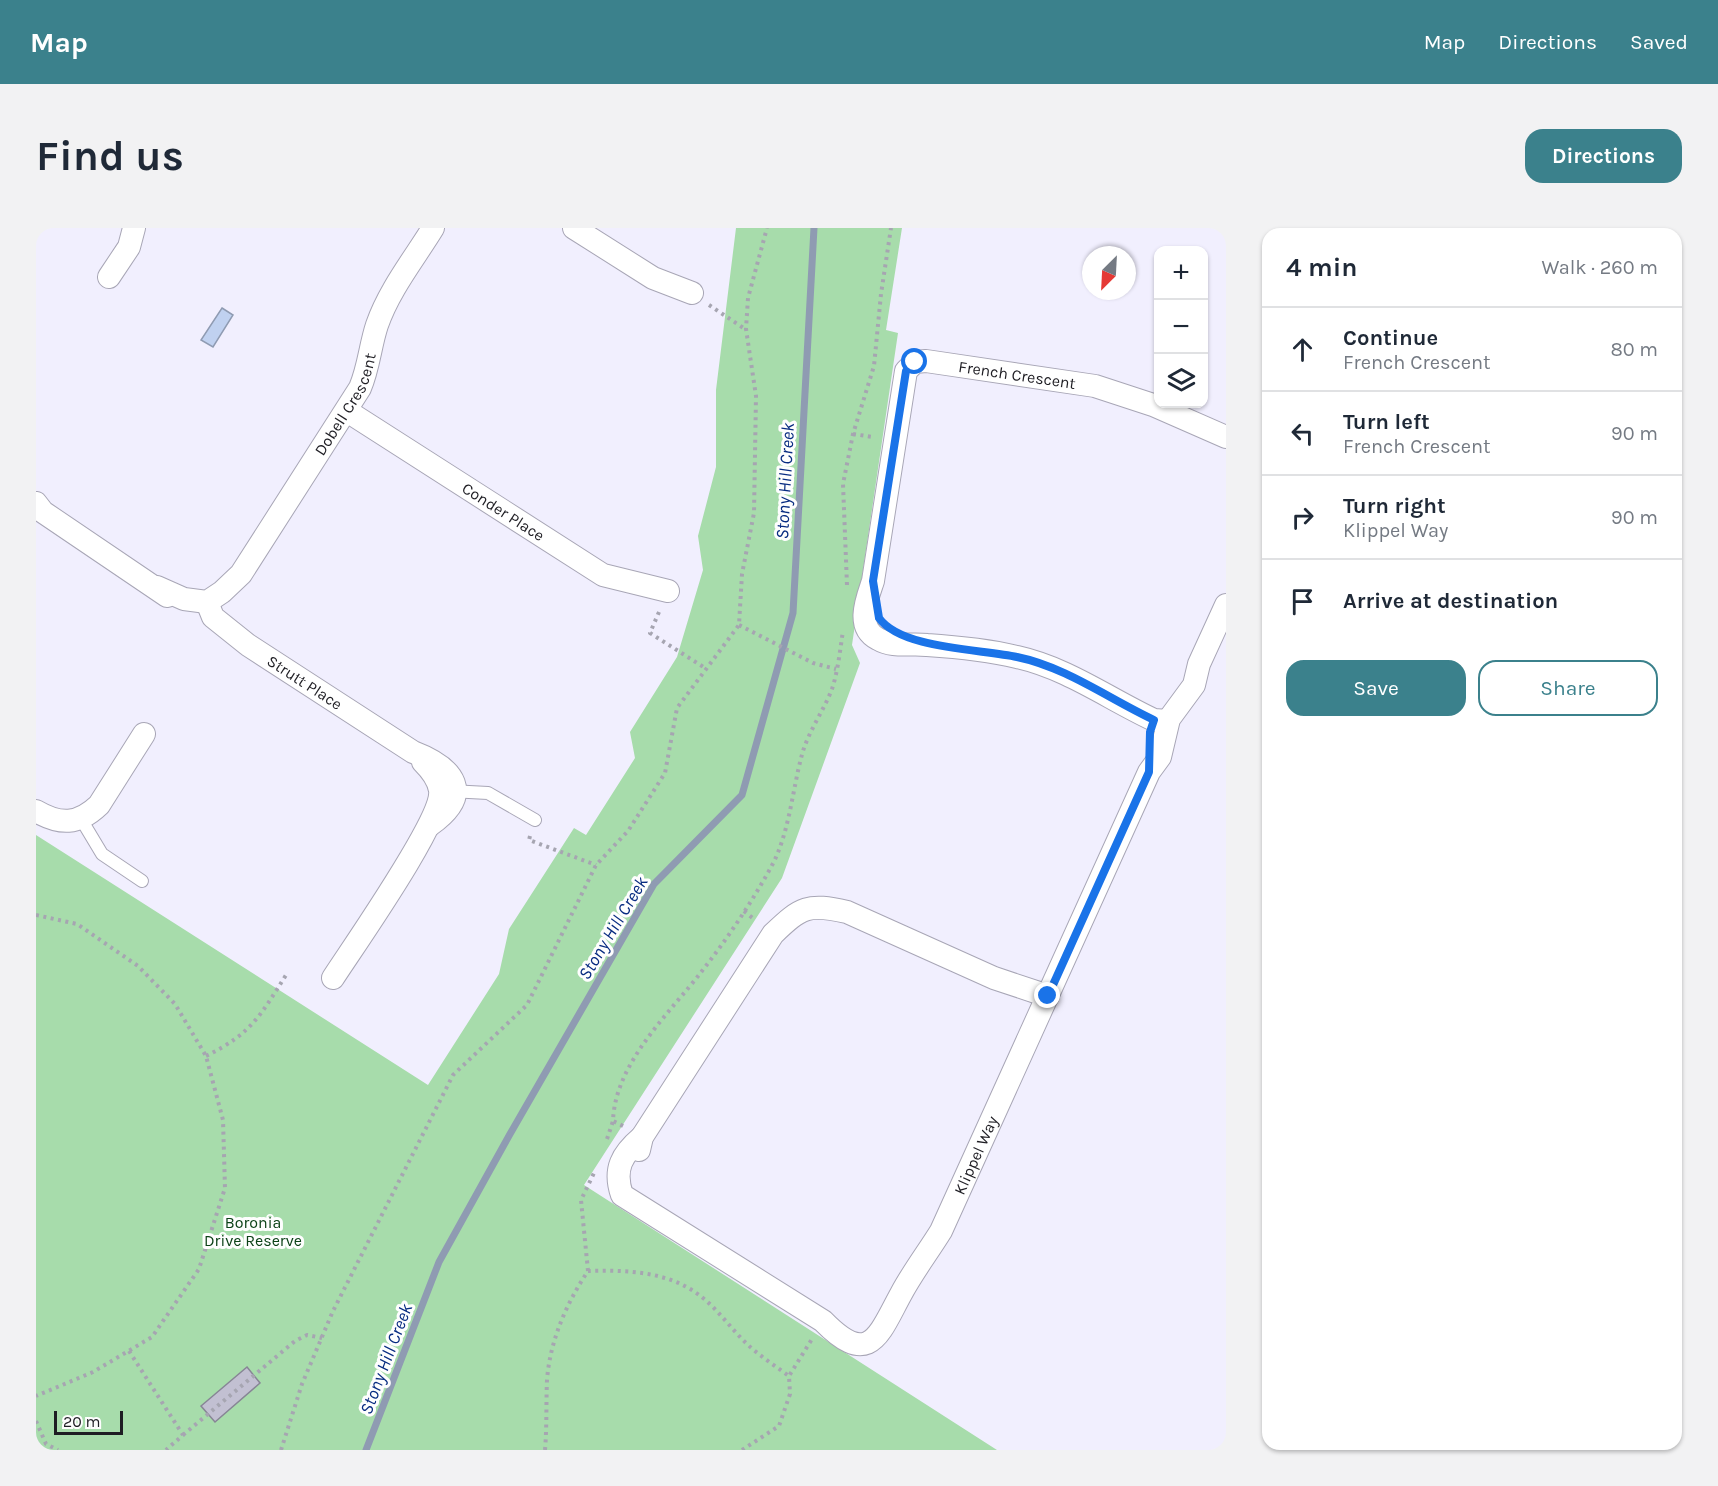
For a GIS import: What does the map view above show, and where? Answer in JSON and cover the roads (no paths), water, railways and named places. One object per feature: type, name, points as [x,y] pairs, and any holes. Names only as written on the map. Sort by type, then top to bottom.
[{"type":"street","points":[[109,277],[129,247],[134,228]]},
{"type":"street","name":"Dobell Crescent","points":[[210,610],[222,592],[241,574],[347,411],[368,368],[377,327],[386,304],[433,228]]},
{"type":"street","points":[[574,228],[652,278],[692,293]]},
{"type":"street","name":"French Crescent","points":[[1160,718],[1127,707],[1108,694],[1019,657],[926,644],[884,626],[879,618],[873,581],[906,371],[915,362],[926,361],[1095,386],[1153,405],[1226,437]]},
{"type":"street","name":"Conder Place","points":[[347,411],[603,575],[668,591]]},
{"type":"street","points":[[36,503],[43,512],[157,587],[210,610]]},
{"type":"street","points":[[1160,718],[1199,664],[1226,605]]},
{"type":"street","name":"Strutt Place","points":[[210,610],[248,645],[412,752],[448,791]]},
{"type":"street","name":"Klippel Way","points":[[1045,1002],[847,912],[825,907],[808,907],[795,913],[773,934],[642,1137],[630,1147],[620,1164],[617,1180],[622,1195],[637,1206],[661,1216],[823,1321],[855,1329],[865,1327],[900,1295],[941,1232],[1045,1002],[1149,772],[1150,732],[1160,718]]},
{"type":"street","points":[[36,811],[60,823],[81,819],[99,805],[144,734]]},
{"type":"street","points":[[333,978],[430,825],[448,791]]},
{"type":"lane","points":[[448,791],[488,793],[534,820]]},
{"type":"lane","points":[[81,819],[102,854],[142,881]]},
{"type":"water","points":[[222,308],[233,315],[213,347],[201,340]]},
{"type":"waterway","name":"Stony Hill Creek","points":[[366,1450],[439,1262],[510,1134],[654,884],[742,795],[793,613],[814,228]]},
{"type":"park label","name":"Boronia Drive Reserve","points":[[253,1231]]}]
